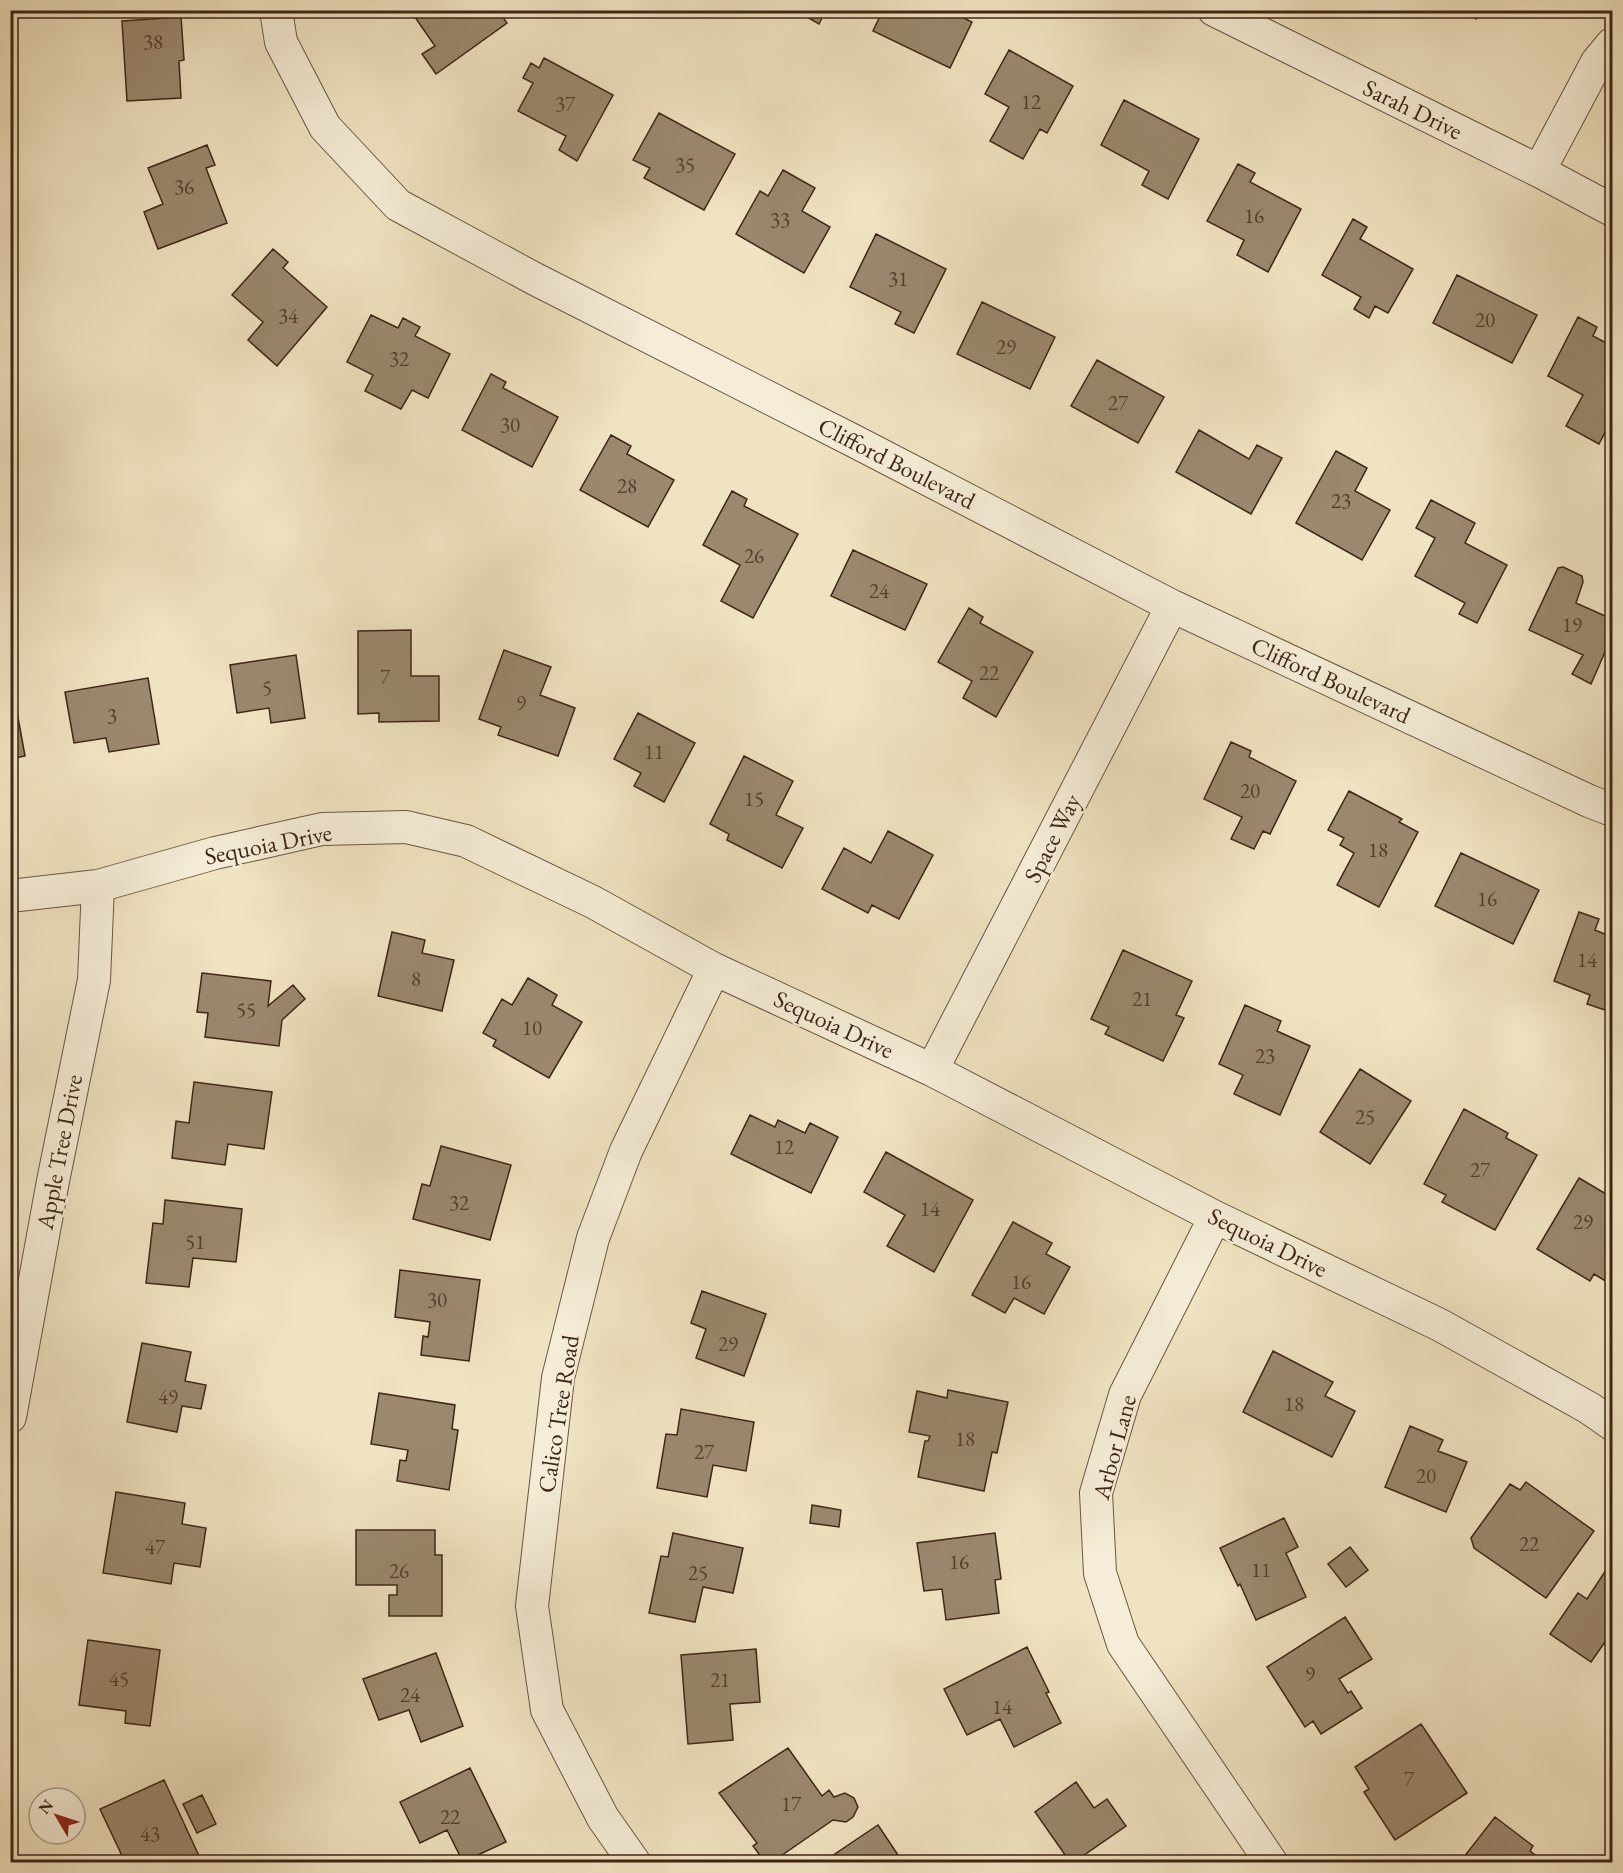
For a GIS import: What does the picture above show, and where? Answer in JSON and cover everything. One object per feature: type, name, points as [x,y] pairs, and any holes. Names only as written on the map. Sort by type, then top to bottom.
[{"type":"street","name":"Clifford Boulevard","points":[[276,10],[281,42],[325,127],[398,205],[535,279],[855,441],[1172,606],[1612,810]]},
{"type":"street","name":"Sarah Drive","points":[[1214,10],[1539,171],[1612,210]]},
{"type":"street","points":[[1539,171],[1597,62],[1612,44]]},
{"type":"street","name":"Space Way","points":[[932,1070],[1172,606]]},
{"type":"street","name":"Sequoia Drive","points":[[10,896],[98,886],[215,853],[322,829],[406,827],[466,841],[593,902],[714,969],[932,1070],[1215,1217],[1440,1325],[1589,1408],[1612,1424]]},
{"type":"street","name":"Apple Tree Drive","points":[[10,1417],[53,1181],[94,980],[98,886]]},
{"type":"street","name":"Calico Tree Road","points":[[634,1863],[603,1818],[547,1710],[532,1606],[558,1378],[593,1238],[626,1151],[714,969]]},
{"type":"street","name":"Arbor Lane","points":[[1215,1217],[1125,1395],[1096,1493],[1100,1573],[1123,1644],[1271,1863]]},
{"type":"building","points":[[410,10],[498,10],[507,23],[436,74],[422,54],[435,46]]},
{"type":"building","points":[[795,10],[826,10],[819,24]]},
{"type":"building","points":[[883,10],[948,10],[972,22],[950,68],[873,31]]},
{"type":"building","points":[[1464,10],[1482,10],[1476,19]]},
{"type":"building","points":[[181,17],[184,60],[179,61],[181,98],[127,101],[122,21]]},
{"type":"building","points":[[1009,50],[1073,86],[1047,133],[1040,129],[1023,159],[990,141],[1009,107],[985,94]]},
{"type":"building","points":[[544,58],[613,95],[577,161],[559,150],[566,136],[518,111],[533,83],[523,78],[531,63],[539,68]]},
{"type":"building","points":[[1124,100],[1199,139],[1168,199],[1142,185],[1149,171],[1101,145]]},
{"type":"building","points":[[659,113],[735,154],[704,210],[644,178],[650,168],[633,160]]},
{"type":"building","points":[[207,145],[215,165],[206,168],[227,223],[158,249],[144,212],[163,204],[148,168]]},
{"type":"building","points":[[1238,164],[1255,173],[1250,182],[1301,209],[1268,272],[1237,255],[1244,240],[1207,221]]},
{"type":"building","points":[[783,170],[815,188],[802,211],[830,227],[804,273],[736,234],[760,191],[768,196]]},
{"type":"building","points":[[1353,219],[1367,227],[1360,239],[1413,269],[1388,313],[1375,306],[1369,318],[1354,309],[1361,297],[1322,275]]},
{"type":"building","points":[[876,234],[946,269],[914,333],[895,324],[901,312],[850,287]]},
{"type":"building","points":[[273,249],[288,262],[283,268],[327,307],[277,366],[248,340],[263,322],[232,295]]},
{"type":"building","points":[[1457,275],[1537,315],[1512,363],[1433,323]]},
{"type":"building","points":[[982,302],[1055,337],[1030,389],[957,354]]},
{"type":"building","points":[[371,315],[398,328],[403,318],[420,327],[415,336],[450,354],[428,398],[412,390],[401,409],[365,391],[373,375],[347,362]]},
{"type":"building","points":[[1578,317],[1597,327],[1593,336],[1612,346],[1612,419],[1599,444],[1566,426],[1583,395],[1548,376]]},
{"type":"building","points":[[1097,360],[1164,397],[1138,443],[1071,406]]},
{"type":"building","points":[[491,374],[506,382],[503,388],[558,417],[532,467],[462,430]]},
{"type":"building","points":[[1199,430],[1249,459],[1257,445],[1282,458],[1251,514],[1176,472]]},
{"type":"building","points":[[611,435],[631,446],[627,454],[674,480],[648,527],[580,490]]},
{"type":"building","points":[[1336,451],[1367,468],[1355,491],[1390,510],[1362,560],[1296,523]]},
{"type":"building","points":[[732,491],[747,499],[744,506],[798,534],[753,618],[721,601],[740,565],[703,545]]},
{"type":"building","points":[[1431,500],[1475,523],[1465,543],[1507,565],[1477,623],[1459,614],[1465,603],[1415,576],[1435,538],[1416,528]]},
{"type":"building","points":[[853,550],[927,584],[905,630],[831,596]]},
{"type":"building","points":[[1563,567],[1582,576],[1583,582],[1576,603],[1612,619],[1612,636],[1591,684],[1572,674],[1583,655],[1529,630],[1558,568]]},
{"type":"building","points":[[969,608],[983,617],[980,623],[1033,652],[996,717],[963,698],[972,681],[938,662]]},
{"type":"building","points":[[411,630],[411,676],[439,676],[439,721],[379,722],[379,713],[358,714],[358,631]]},
{"type":"building","points":[[504,650],[551,667],[540,695],[575,708],[558,756],[498,735],[501,727],[479,719]]},
{"type":"building","points":[[296,655],[305,718],[271,723],[269,708],[237,713],[230,665]]},
{"type":"building","points":[[148,678],[159,744],[109,752],[106,738],[74,743],[65,692]]},
{"type":"building","points":[[17,712],[25,756],[10,759],[10,713]]},
{"type":"building","points":[[638,713],[695,743],[664,802],[634,786],[641,773],[614,759]]},
{"type":"building","points":[[1231,742],[1251,751],[1249,757],[1296,781],[1270,834],[1263,831],[1254,849],[1231,839],[1242,817],[1204,799]]},
{"type":"building","points":[[744,756],[793,781],[776,815],[803,828],[782,868],[727,840],[729,834],[710,824]]},
{"type":"building","points":[[1349,791],[1402,819],[1399,822],[1418,832],[1379,907],[1337,885],[1354,853],[1340,845],[1344,838],[1328,830]]},
{"type":"building","points":[[888,831],[933,855],[899,919],[872,905],[868,913],[822,889],[844,848],[871,863]]},
{"type":"building","points":[[1461,853],[1539,890],[1513,944],[1435,906]]},
{"type":"building","points":[[1579,912],[1599,919],[1595,930],[1612,937],[1612,1003],[1608,1011],[1587,1004],[1590,995],[1554,981]]},
{"type":"building","points":[[392,932],[425,940],[422,953],[454,960],[442,1011],[378,996]]},
{"type":"building","points":[[1123,950],[1192,981],[1176,1015],[1184,1018],[1163,1061],[1105,1034],[1109,1027],[1091,1019]]},
{"type":"building","points":[[202,973],[271,981],[268,1006],[293,985],[305,999],[282,1020],[279,1046],[205,1037],[208,1013],[197,1012]]},
{"type":"building","points":[[528,978],[557,995],[552,1005],[582,1022],[549,1078],[493,1046],[496,1040],[483,1033],[502,999],[512,1005]]},
{"type":"building","points":[[1245,1005],[1281,1021],[1277,1031],[1310,1046],[1280,1115],[1234,1094],[1243,1075],[1219,1064]]},
{"type":"building","points":[[1360,1069],[1411,1101],[1370,1164],[1320,1132]]},
{"type":"building","points":[[194,1082],[272,1092],[264,1149],[228,1144],[225,1165],[172,1158],[176,1121],[189,1123]]},
{"type":"building","points":[[1464,1109],[1508,1133],[1506,1138],[1537,1155],[1495,1230],[1442,1202],[1446,1195],[1424,1184]]},
{"type":"building","points":[[750,1115],[775,1127],[778,1120],[805,1133],[810,1123],[838,1137],[811,1193],[731,1154]]},
{"type":"building","points":[[441,1146],[511,1165],[490,1240],[413,1219],[422,1184],[430,1186]]},
{"type":"building","points":[[886,1152],[973,1200],[934,1272],[887,1246],[905,1215],[864,1192]]},
{"type":"building","points":[[1579,1178],[1606,1194],[1612,1183],[1612,1285],[1594,1274],[1590,1281],[1537,1249]]},
{"type":"building","points":[[165,1200],[242,1209],[236,1262],[193,1258],[189,1287],[146,1283],[153,1223],[163,1224]]},
{"type":"building","points":[[1013,1222],[1052,1243],[1046,1254],[1070,1267],[1044,1314],[1014,1298],[1005,1313],[972,1295]]},
{"type":"building","points":[[400,1270],[480,1280],[469,1361],[421,1355],[423,1336],[428,1337],[430,1322],[395,1317]]},
{"type":"building","points":[[702,1291],[766,1314],[744,1376],[696,1358],[706,1329],[691,1323]]},
{"type":"building","points":[[142,1343],[191,1352],[185,1381],[206,1385],[201,1409],[182,1406],[177,1432],[127,1422]]},
{"type":"building","points":[[1273,1351],[1333,1382],[1325,1396],[1355,1411],[1332,1457],[1243,1412]]},
{"type":"building","points":[[948,1390],[1008,1402],[997,1453],[992,1452],[984,1491],[918,1477],[925,1441],[928,1441],[930,1436],[909,1432],[917,1391],[947,1398]]},
{"type":"building","points":[[379,1393],[455,1405],[452,1429],[458,1430],[449,1490],[397,1481],[400,1460],[406,1461],[408,1450],[371,1444]]},
{"type":"building","points":[[681,1409],[754,1422],[746,1471],[713,1465],[707,1497],[657,1488],[666,1434],[677,1435]]},
{"type":"building","points":[[1410,1426],[1443,1440],[1438,1451],[1467,1462],[1446,1512],[1385,1487]]},
{"type":"building","points":[[1526,1482],[1594,1531],[1546,1598],[1474,1548],[1471,1538],[1510,1484],[1520,1490]]},
{"type":"building","points":[[116,1492],[185,1503],[182,1524],[206,1528],[200,1567],[174,1563],[171,1584],[103,1573]]},
{"type":"building","points":[[812,1505],[841,1510],[839,1527],[810,1523]]},
{"type":"building","points":[[1284,1518],[1298,1547],[1286,1553],[1306,1597],[1256,1620],[1220,1548]]},
{"type":"building","points":[[356,1530],[435,1530],[435,1555],[442,1555],[442,1616],[389,1616],[389,1595],[397,1595],[397,1585],[356,1585]]},
{"type":"building","points":[[673,1533],[743,1548],[733,1593],[703,1587],[695,1622],[649,1613],[661,1556],[668,1557]]},
{"type":"building","points":[[995,1533],[1001,1579],[995,1580],[999,1613],[946,1620],[942,1589],[924,1591],[917,1543]]},
{"type":"building","points":[[1350,1547],[1368,1570],[1346,1587],[1328,1564]]},
{"type":"building","points":[[1612,1561],[1612,1632],[1591,1662],[1550,1634],[1578,1593],[1587,1599]]},
{"type":"building","points":[[1345,1617],[1372,1659],[1339,1679],[1348,1693],[1351,1691],[1362,1708],[1321,1734],[1313,1721],[1305,1727],[1267,1667]]},
{"type":"building","points":[[88,1640],[160,1650],[150,1726],[125,1723],[126,1711],[79,1705]]},
{"type":"building","points":[[1027,1647],[1061,1723],[1014,1747],[1000,1719],[967,1735],[944,1689]]},
{"type":"building","points":[[756,1649],[760,1702],[730,1704],[733,1740],[688,1744],[681,1655]]},
{"type":"building","points":[[436,1653],[463,1726],[421,1742],[409,1710],[379,1720],[363,1679]]},
{"type":"building","points":[[1421,1724],[1467,1793],[1395,1840],[1364,1792],[1369,1789],[1355,1767]]},
{"type":"building","points":[[788,1748],[822,1796],[829,1790],[834,1797],[845,1793],[854,1798],[858,1807],[853,1817],[846,1822],[833,1820],[772,1862],[765,1862],[753,1846],[757,1843],[719,1793]]},
{"type":"building","points":[[470,1768],[506,1842],[463,1862],[447,1830],[420,1843],[400,1802]]},
{"type":"building","points":[[164,1780],[199,1856],[186,1862],[125,1862],[100,1809]]},
{"type":"building","points":[[1076,1782],[1094,1808],[1107,1799],[1126,1826],[1074,1862],[1070,1862],[1035,1812]]},
{"type":"building","points":[[202,1795],[216,1824],[197,1833],[183,1804]]},
{"type":"building","points":[[1495,1817],[1533,1846],[1530,1851],[1543,1861],[1460,1862]]},
{"type":"building","points":[[878,1825],[902,1861],[823,1862]]}]
